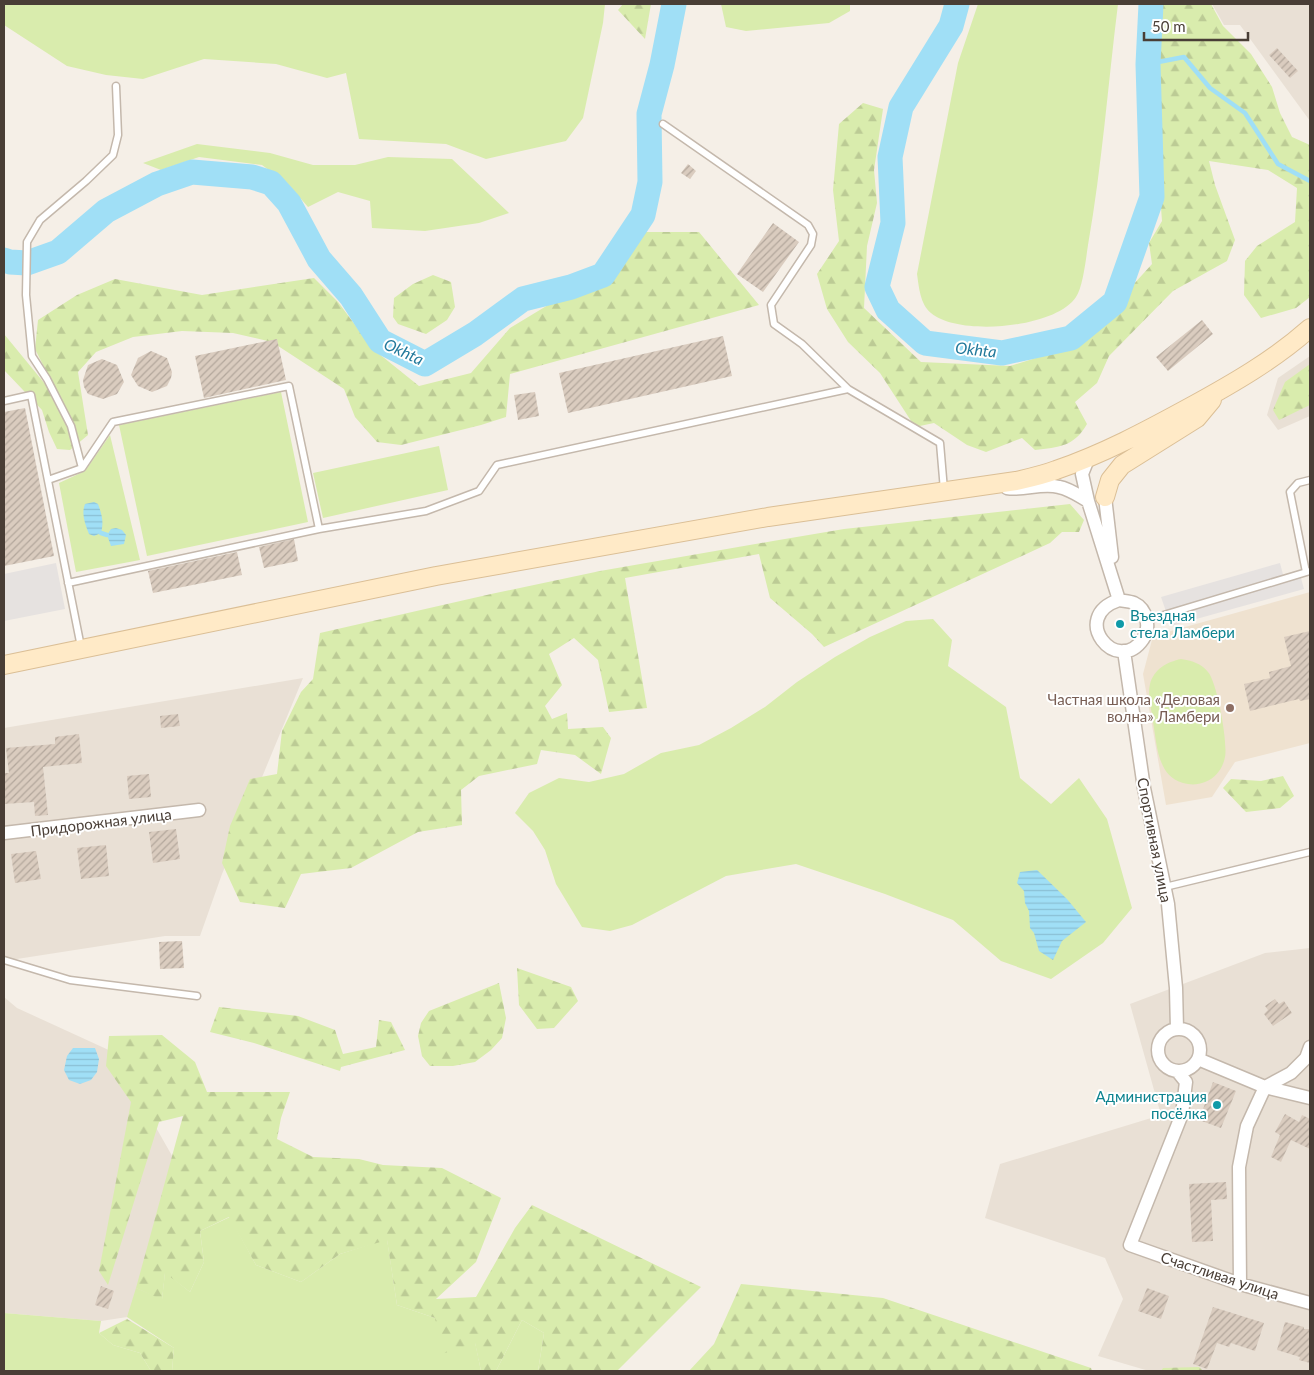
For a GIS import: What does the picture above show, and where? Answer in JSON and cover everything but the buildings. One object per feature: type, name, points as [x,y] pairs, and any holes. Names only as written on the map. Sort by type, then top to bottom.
[{"type":"main road","points":[[4,665],[436,576],[768,517],[1016,481],[1047,473],[1088,458],[1137,436],[1257,368],[1294,342],[1310,328]]},
{"type":"main road","points":[[1096,499],[1122,465],[1197,418],[1221,390]]},
{"type":"main road","points":[[1088,458],[1101,470],[1096,499]]},
{"type":"street","points":[[992,485],[1015,489],[1058,486],[1096,499],[1119,600]]},
{"type":"street","points":[[1119,600],[1135,603],[1145,614],[1147,620],[1148,626],[1145,638],[1136,647],[1124,652],[1110,649],[1100,640],[1096,626],[1099,613],[1109,603],[1119,600]]},
{"type":"street","name":"Спортивная улица","points":[[1124,652],[1142,779],[1165,887],[1176,988],[1177,1029]]},
{"type":"street","name":"Придорожная улица","points":[[4,833],[199,810]]},
{"type":"street","points":[[1174,1029],[1185,1030],[1194,1034],[1199,1043],[1200,1054],[1198,1058],[1196,1063],[1188,1070],[1178,1072],[1168,1069],[1160,1062],[1157,1052],[1159,1042],[1165,1034],[1174,1029]]},
{"type":"street","points":[[1240,1284],[1238,1167],[1247,1126],[1265,1087],[1292,1073],[1306,1058],[1310,1047]]},
{"type":"street","points":[[1198,1058],[1265,1087],[1310,1098]]},
{"type":"street","name":"Счастливая улица","points":[[1178,1072],[1186,1082],[1182,1114],[1130,1245],[1240,1284],[1310,1303]]},
{"type":"lane","points":[[82,468],[71,426],[47,379],[32,356],[26,295],[27,242],[40,220],[113,155],[118,135],[116,86]]},
{"type":"lane","points":[[663,124],[808,225],[813,234],[811,245],[771,305],[774,324],[802,344],[848,390],[940,443],[944,491]]},
{"type":"lane","points":[[48,480],[82,468],[113,422],[289,386],[319,529]]},
{"type":"lane","points":[[68,583],[319,529],[426,511],[479,491],[497,465],[848,390]]},
{"type":"lane","points":[[4,401],[31,394],[81,649]]},
{"type":"lane","points":[[1147,620],[1308,572],[1290,492],[1298,483],[1310,480]]},
{"type":"lane","points":[[1165,887],[1310,852]]},
{"type":"lane","points":[[4,960],[70,980],[196,996]]},
{"type":"shaded area","points":[[1212,4],[1310,4],[1310,121],[1240,25],[1224,25]]},
{"type":"shaded area","points":[[1310,356],[1310,416],[1278,430],[1267,415],[1278,378]]},
{"type":"shaded area","points":[[56,563],[65,609],[4,621],[4,574]]},
{"type":"shaded area","points":[[1280,563],[1285,582],[1301,578],[1304,589],[1171,626],[1161,597]]},
{"type":"shaded area","name":"Частная школа «Деловая волна» Ламбери","points":[[1310,592],[1310,743],[1235,762],[1212,797],[1166,805],[1143,674],[1153,636]]},
{"type":"shaded area","points":[[303,678],[222,874],[200,936],[165,936],[4,961],[4,728]]},
{"type":"shaded area","points":[[1310,948],[1310,1371],[1149,1371],[1098,1356],[1123,1299],[1105,1258],[985,1218],[1000,1164],[1161,1115],[1130,1004],[1265,953]]},
{"type":"shaded area","points":[[4,997],[17,1008],[113,1052],[175,1161],[147,1314],[101,1321],[4,1313]]},
{"type":"green space","points":[[4,4],[605,4],[603,23],[583,118],[566,141],[486,159],[446,144],[359,139],[346,73],[327,78],[276,64],[204,59],[143,79],[106,75],[67,66],[4,25]]},
{"type":"green space","points":[[623,4],[651,4],[645,39],[618,10]]},
{"type":"green space","points":[[721,4],[850,4],[850,11],[829,23],[746,31],[726,27]]},
{"type":"green space","points":[[978,4],[1118,4],[1097,185],[1081,286],[1076,297],[1065,308],[1049,316],[1006,326],[984,327],[963,325],[944,320],[931,313],[922,300],[917,274],[958,63]]},
{"type":"green space","points":[[1155,4],[1211,4],[1223,26],[1251,54],[1272,87],[1280,113],[1292,137],[1310,145],[1310,297],[1296,308],[1261,318],[1244,295],[1245,261],[1257,246],[1295,222],[1297,188],[1268,170],[1209,161],[1215,185],[1235,240],[1227,261],[1173,291],[1109,356],[1097,383],[1075,402],[1087,424],[1077,437],[1059,447],[1035,450],[1022,438],[986,452],[967,445],[934,423],[915,427],[880,373],[848,342],[827,309],[817,274],[839,241],[833,190],[839,124],[863,103],[883,109],[874,170],[877,203],[867,246],[864,308],[921,362],[1010,366],[1074,346],[1114,313],[1133,285],[1152,264],[1149,243],[1162,221],[1151,77]]},
{"type":"green space","points":[[197,144],[270,153],[313,165],[355,165],[388,157],[452,159],[509,213],[479,223],[425,231],[372,228],[370,201],[338,192],[308,207],[289,185],[262,165],[199,157],[161,170],[143,163]]},
{"type":"green space","points":[[640,232],[699,232],[759,305],[510,374],[506,417],[401,445],[377,442],[355,417],[344,389],[272,342],[233,333],[182,331],[133,337],[96,352],[78,372],[88,435],[70,450],[57,449],[42,410],[4,370],[4,334],[64,407],[35,349],[38,320],[77,295],[115,279],[202,295],[314,278],[338,302],[373,349],[419,386],[471,373],[510,328],[553,302],[606,282]]},
{"type":"green space","points":[[433,275],[451,282],[455,307],[447,320],[426,334],[398,324],[393,317],[394,298],[413,284]]},
{"type":"green space","points":[[1310,364],[1310,405],[1279,420],[1273,410],[1285,382]]},
{"type":"green space","points":[[281,392],[308,522],[147,556],[119,425]]},
{"type":"green space","points":[[110,435],[140,560],[76,572],[59,483],[85,471]]},
{"type":"green space","points":[[439,446],[448,490],[323,518],[313,473]]},
{"type":"green space","points":[[1070,504],[1084,520],[1079,532],[1062,532],[1050,543],[824,647],[812,634],[770,598],[759,554],[625,578],[647,708],[609,712],[598,660],[574,638],[549,654],[562,685],[545,706],[552,719],[567,713],[568,729],[603,727],[611,738],[601,774],[575,755],[541,750],[537,764],[479,776],[461,790],[462,825],[418,832],[351,868],[301,874],[285,908],[240,902],[222,863],[230,826],[250,779],[277,774],[282,731],[301,692],[313,679],[320,633],[600,571],[773,541],[844,529]]},
{"type":"green space","points":[[933,619],[952,640],[948,666],[1006,707],[1020,778],[1051,804],[1079,778],[1107,819],[1132,908],[1103,943],[1051,979],[1001,961],[953,920],[885,894],[796,864],[726,876],[632,925],[610,931],[582,927],[556,884],[545,850],[533,831],[515,813],[529,793],[559,778],[589,782],[624,774],[661,753],[699,745],[765,707],[797,682],[870,637],[906,621]]},
{"type":"green space","points":[[1181,659],[1202,666],[1211,678],[1218,699],[1226,749],[1223,765],[1218,772],[1205,782],[1197,784],[1186,784],[1174,779],[1163,766],[1157,749],[1149,698],[1150,684],[1158,670],[1166,664]]},
{"type":"green space","points":[[1283,776],[1294,796],[1280,808],[1246,812],[1223,788],[1231,779],[1261,781]]},
{"type":"green space","points":[[517,968],[571,987],[578,1001],[554,1028],[537,1029],[519,1005]]},
{"type":"green space","points":[[499,983],[506,1018],[502,1038],[491,1050],[475,1062],[453,1066],[430,1066],[422,1056],[418,1036],[421,1023],[429,1011]]},
{"type":"green space","points":[[219,1007],[298,1016],[335,1030],[343,1054],[376,1047],[379,1020],[391,1022],[405,1050],[341,1067],[340,1071],[254,1043],[210,1032]]},
{"type":"green space","points":[[162,1035],[195,1062],[207,1092],[290,1092],[281,1118],[277,1139],[313,1157],[359,1159],[383,1165],[442,1168],[501,1198],[476,1262],[436,1299],[476,1297],[515,1228],[532,1205],[701,1287],[617,1371],[538,1371],[544,1333],[522,1320],[496,1371],[481,1371],[475,1343],[442,1354],[435,1318],[397,1305],[387,1240],[340,1254],[301,1282],[256,1265],[229,1217],[200,1231],[204,1262],[190,1292],[165,1273],[162,1300],[136,1288],[183,1116],[159,1122],[108,1285],[99,1271],[131,1102],[106,1066],[109,1036]]},
{"type":"green space","points":[[230,1217],[256,1265],[301,1282],[340,1254],[387,1239],[397,1305],[435,1318],[475,1342],[481,1371],[172,1371],[174,1348],[127,1317],[136,1288],[162,1299],[165,1272],[190,1292],[204,1262],[200,1231]]},
{"type":"green space","points":[[741,1284],[883,1298],[1091,1368],[1092,1371],[689,1371],[714,1344]]},
{"type":"green space","points":[[4,1313],[101,1321],[99,1333],[113,1345],[140,1353],[151,1371],[4,1371]]},
{"type":"green space","points":[[127,1319],[174,1348],[172,1371],[151,1371],[140,1353],[113,1345],[99,1333]]},
{"type":"green space","points":[[522,1320],[544,1333],[538,1371],[496,1371]]},
{"type":"green space","points":[[1199,1367],[1203,1371],[1161,1371],[1163,1368]]},
{"type":"water","points":[[94,502],[98,504],[102,529],[101,533],[94,536],[89,534],[83,512],[85,504]]},
{"type":"water","points":[[111,529],[122,530],[126,535],[124,544],[111,546],[107,535]]},
{"type":"water","points":[[1037,870],[1067,899],[1086,922],[1062,941],[1053,960],[1039,951],[1034,933],[1030,928],[1029,911],[1025,903],[1024,891],[1017,883],[1020,872]]},
{"type":"water","points":[[73,1048],[95,1048],[99,1059],[97,1072],[91,1080],[80,1084],[69,1080],[64,1070],[67,1056]]},
{"type":"waterway","name":"Okhta","points":[[4,260],[27,263],[58,252],[106,211],[157,184],[192,172],[252,177],[271,183],[289,203],[319,259],[351,296],[380,341],[425,364],[475,334],[523,299],[571,287],[603,275],[643,215],[650,182],[649,114],[662,65],[674,4]]},
{"type":"waterway","name":"Okhta","points":[[957,4],[951,26],[901,107],[890,157],[893,223],[877,287],[888,310],[925,343],[1002,353],[1071,338],[1115,302],[1152,197],[1148,64],[1151,4]]},
{"type":"waterway","points":[[1148,64],[1184,57],[1210,88],[1245,113],[1278,164],[1310,181]]},
{"type":"waterway","points":[[101,533],[107,535]]},
{"type":"place","name":"Въездная стела Ламбери","points":[[1120,624]]},
{"type":"place","name":"Частная школа «Деловая волна» Ламбери","points":[[1230,708]]},
{"type":"place","name":"Администрация посёлка","points":[[1217,1105]]}]
